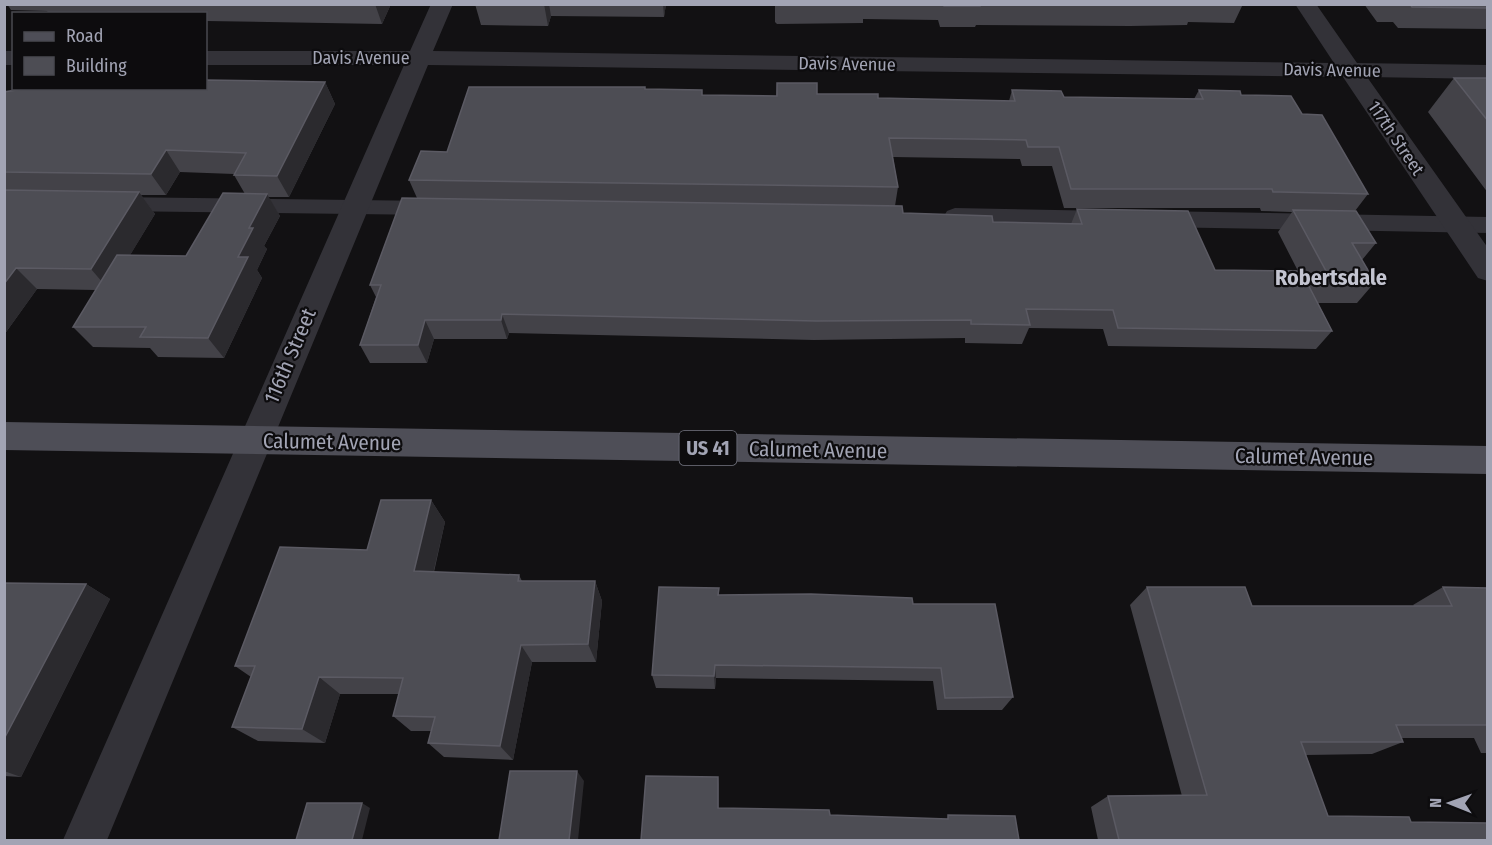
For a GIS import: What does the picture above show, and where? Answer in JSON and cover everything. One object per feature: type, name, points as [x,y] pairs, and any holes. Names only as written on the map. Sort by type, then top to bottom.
[{"type":"main road","name":"Calumet Avenue","points":[[4,436],[1488,460]]},
{"type":"street","name":"116th Street","points":[[85,840],[442,4]]},
{"type":"street","name":"117th Street","points":[[1305,4],[1488,271]]},
{"type":"street","name":"Davis Avenue","points":[[207,58],[417,58],[1488,72]]},
{"type":"lane","points":[[86,204],[450,208]]},
{"type":"lane","points":[[929,216],[1488,225]]},
{"type":"building","points":[[943,4],[980,4],[980,6],[944,6]]},
{"type":"building","points":[[1027,4],[1177,4],[1139,5]]},
{"type":"building","points":[[1410,4],[1488,4],[1488,8],[1412,7]]},
{"type":"building","points":[[1454,78],[1488,78],[1488,121]]},
{"type":"building","points":[[207,80],[325,82],[277,176],[234,175],[246,153],[166,150],[151,174],[4,172],[4,92],[16,90],[207,90]]},
{"type":"building","points":[[777,83],[817,83],[817,94],[878,94],[878,98],[1015,101],[1012,90],[1061,91],[1064,97],[1203,99],[1199,90],[1240,91],[1241,95],[1291,96],[1302,114],[1322,115],[1368,194],[1273,192],[1272,189],[1071,189],[1059,147],[1028,147],[1026,140],[968,139],[889,138],[898,187],[409,180],[421,151],[447,152],[469,87],[645,87],[645,89],[702,90],[702,95],[777,96]]},
{"type":"building","points":[[4,190],[139,192],[91,269],[16,268],[4,284]]},
{"type":"building","points":[[223,193],[267,194],[249,228],[253,228],[238,257],[248,257],[208,338],[140,337],[146,327],[73,327],[117,255],[186,256]]},
{"type":"building","points":[[402,198],[902,206],[903,213],[992,216],[993,222],[1082,224],[1077,209],[1188,211],[1215,270],[1301,271],[1332,331],[1118,328],[1113,310],[1026,309],[1030,325],[971,324],[971,320],[816,321],[502,314],[501,320],[425,320],[418,345],[360,345],[381,285],[370,285]]},
{"type":"building","points":[[1293,210],[1356,211],[1376,243],[1352,243],[1375,282],[1332,282]]},
{"type":"building","points":[[381,500],[431,500],[414,571],[519,575],[518,581],[595,581],[588,644],[521,645],[500,746],[428,743],[435,717],[393,716],[403,678],[319,677],[302,729],[232,727],[255,666],[235,666],[280,547],[367,550]]},
{"type":"building","points":[[4,583],[86,584],[4,739]]},
{"type":"building","points":[[659,587],[719,588],[718,595],[811,594],[912,598],[913,604],[995,604],[1013,697],[945,698],[941,668],[715,665],[714,676],[652,675]]},
{"type":"building","points":[[1147,587],[1245,587],[1252,606],[1452,606],[1443,587],[1488,588],[1488,725],[1396,725],[1403,742],[1301,742],[1328,816],[1409,817],[1411,822],[1488,823],[1488,840],[1119,840],[1108,796],[1207,795]]},
{"type":"building","points":[[510,771],[577,771],[569,840],[499,840]]},
{"type":"building","points":[[646,776],[718,777],[718,808],[829,810],[830,815],[948,819],[948,815],[1015,816],[1019,840],[641,840]]},
{"type":"building","points":[[307,803],[362,803],[352,840],[296,840]]},
{"type":"district","name":"Robertsdale","points":[[1331,277]]}]
